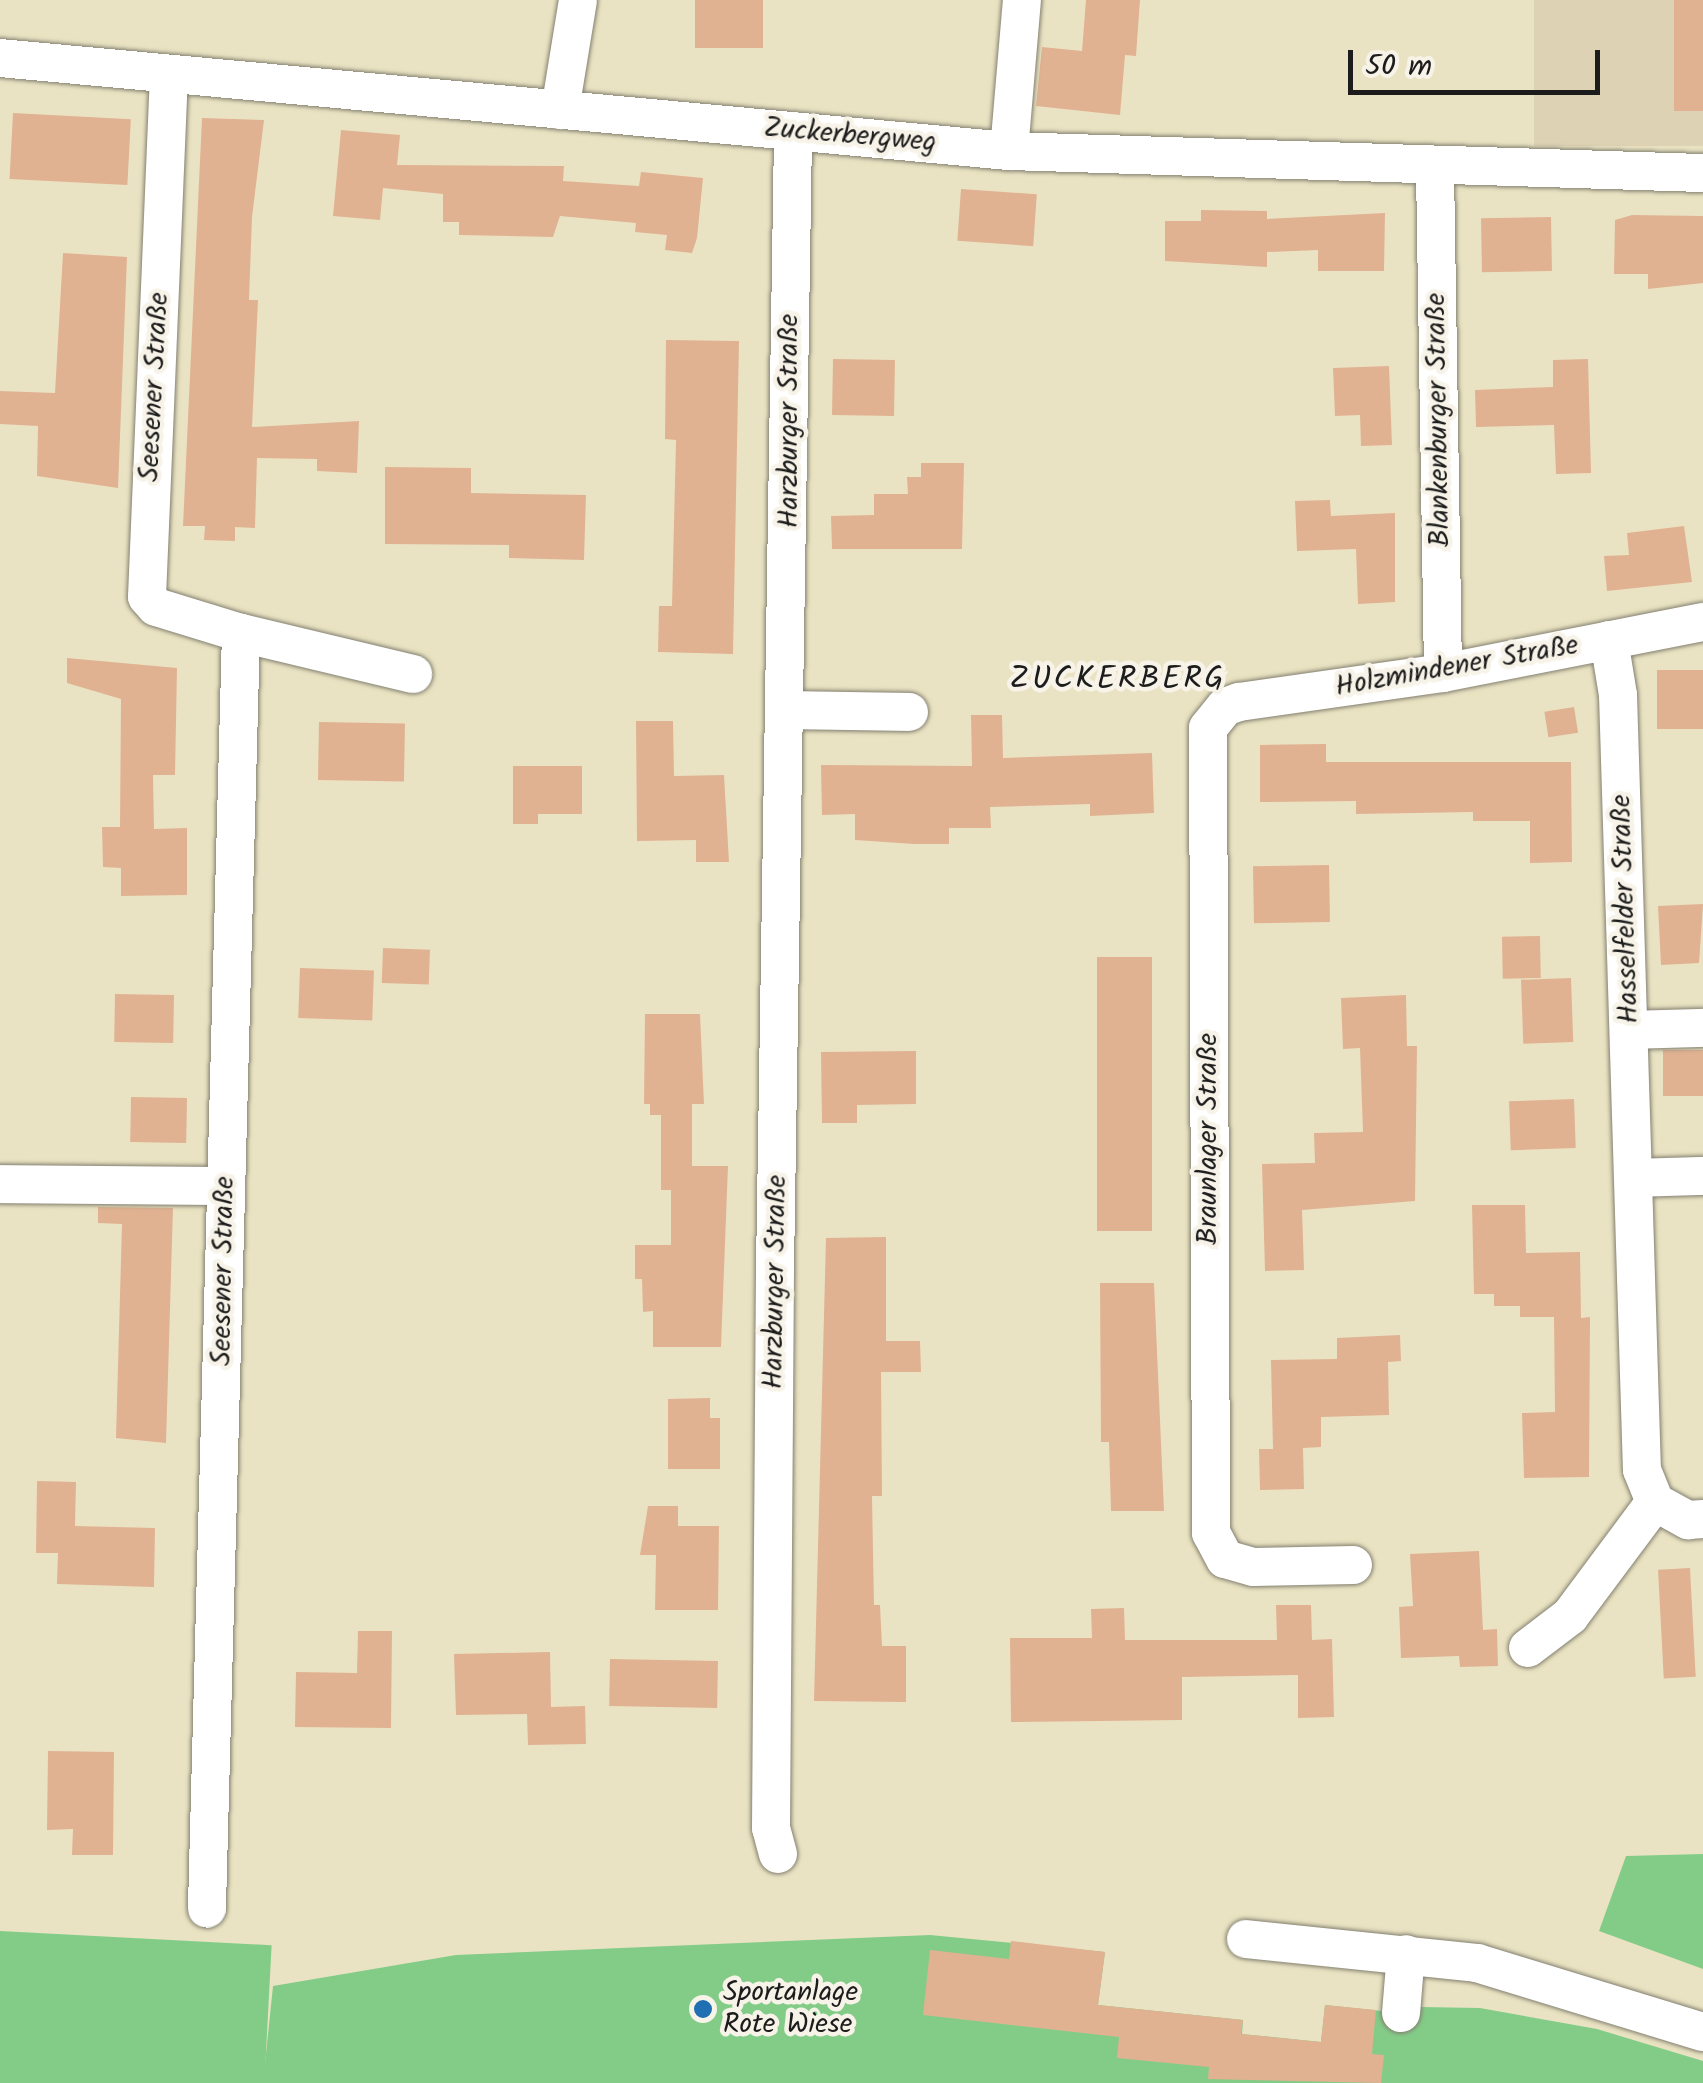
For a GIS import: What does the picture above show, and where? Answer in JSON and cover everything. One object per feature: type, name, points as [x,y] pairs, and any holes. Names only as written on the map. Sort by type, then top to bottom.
[{"type":"street","points":[[560,110],[578,0]]},
{"type":"street","points":[[1010,151],[1022,0]]},
{"type":"street","name":"Zuckerbergweg","points":[[0,58],[1010,151],[1435,168],[1703,173]]},
{"type":"street","name":"Seesener Straße","points":[[169,74],[147,596],[156,607],[241,633],[413,674]]},
{"type":"street","name":"Harzburger Straße","points":[[778,1854],[772,1828],[775,1289],[788,710],[792,131]]},
{"type":"street","name":"Blankenburger Straße","points":[[1435,168],[1443,673]]},
{"type":"street","name":"Holzmindener Straße","points":[[1214,717],[1240,702],[1443,673],[1703,622]]},
{"type":"street","name":"Seesener Straße","points":[[207,1909],[241,633]]},
{"type":"street","name":"Hasselfelder Straße","points":[[1609,640],[1618,695],[1642,1470],[1655,1502]]},
{"type":"street","points":[[788,710],[908,712]]},
{"type":"street","name":"Braunlager Straße","points":[[1214,717],[1207,744],[1211,1533],[1225,1560],[1252,1567],[1353,1565]]},
{"type":"street","points":[[1630,1030],[1703,1028]]},
{"type":"street","points":[[1635,1178],[1703,1176]]},
{"type":"street","points":[[0,1184],[226,1186]]},
{"type":"street","points":[[1528,1648],[1570,1616],[1655,1502],[1688,1520],[1703,1520]]},
{"type":"street","points":[[1246,1939],[1477,1963],[1703,2032]]},
{"type":"street","points":[[1401,2012],[1406,1954]]},
{"type":"shaded area","points":[[1534,0],[1703,0],[1703,146],[1534,146]]},
{"type":"green space","points":[[1703,1854],[1703,1969],[1599,1931],[1626,1856]]},
{"type":"green space","points":[[0,1931],[272,1945],[264,2083],[0,2083]]},
{"type":"green space","name":"Sportanlage Rote Wiese","points":[[930,1935],[1105,1952],[1098,2005],[1243,2020],[1242,2034],[1321,2042],[1325,2005],[1420,2015],[1421,2007],[1480,2008],[1597,2029],[1703,2061],[1703,2083],[263,2083],[273,1986],[456,1955]]},
{"type":"building","points":[[695,0],[763,0],[763,48],[695,48]]},
{"type":"building","points":[[1086,0],[1140,0],[1136,56],[1125,55],[1120,115],[1036,106],[1042,47],[1082,51]]},
{"type":"building","points":[[1674,0],[1703,0],[1703,111],[1674,111]]},
{"type":"building","points":[[13,113],[131,119],[127,185],[10,179]]},
{"type":"building","points":[[202,118],[264,120],[252,217],[249,300],[258,300],[252,427],[359,421],[357,473],[317,471],[317,459],[257,458],[255,528],[235,527],[235,541],[204,540],[205,526],[183,526]]},
{"type":"building","points":[[341,130],[400,135],[397,165],[564,166],[563,181],[639,186],[641,172],[703,178],[697,238],[692,253],[665,250],[667,235],[635,232],[636,223],[560,216],[553,237],[459,235],[459,222],[443,222],[443,194],[383,188],[380,220],[333,216]]},
{"type":"building","points":[[961,189],[1037,194],[1033,246],[957,241]]},
{"type":"building","points":[[1201,210],[1267,211],[1267,219],[1385,213],[1384,271],[1318,271],[1318,250],[1267,252],[1267,267],[1165,261],[1165,221],[1201,221]]},
{"type":"building","points":[[1632,215],[1703,216],[1703,283],[1648,289],[1648,274],[1614,274],[1615,220]]},
{"type":"building","points":[[1551,217],[1552,271],[1482,272],[1481,218]]},
{"type":"building","points":[[63,253],[127,257],[118,488],[37,476],[38,426],[0,424],[0,391],[55,393]]},
{"type":"building","points":[[666,340],[739,341],[733,654],[658,652],[659,606],[672,606],[676,440],[665,439]]},
{"type":"building","points":[[833,359],[895,360],[894,416],[832,415]]},
{"type":"building","points":[[1588,359],[1591,473],[1556,474],[1554,425],[1476,427],[1475,390],[1553,387],[1553,360]]},
{"type":"building","points":[[1389,366],[1392,445],[1361,446],[1360,415],[1335,416],[1333,368]]},
{"type":"building","points":[[921,463],[964,463],[962,549],[832,549],[831,516],[874,515],[874,494],[908,494],[907,477],[921,477]]},
{"type":"building","points":[[385,467],[471,468],[471,493],[586,495],[584,560],[509,558],[509,545],[385,544]]},
{"type":"building","points":[[1330,500],[1331,516],[1395,513],[1395,602],[1358,604],[1356,549],[1297,551],[1295,501]]},
{"type":"building","points":[[1684,526],[1692,582],[1607,591],[1604,556],[1629,555],[1627,533]]},
{"type":"building","points":[[67,658],[177,668],[175,775],[153,775],[154,829],[187,828],[187,895],[121,896],[121,868],[103,867],[102,827],[120,827],[121,699],[67,683]]},
{"type":"building","points":[[1657,670],[1703,670],[1703,729],[1657,729]]},
{"type":"building","points":[[1574,707],[1578,733],[1548,737],[1544,712]]},
{"type":"building","points":[[971,715],[1002,715],[1003,758],[1152,753],[1154,813],[1090,816],[1090,804],[990,807],[991,828],[949,828],[949,844],[855,840],[855,814],[822,815],[821,765],[972,766]]},
{"type":"building","points":[[636,721],[673,721],[674,776],[724,775],[729,862],[696,862],[696,840],[637,841]]},
{"type":"building","points":[[319,722],[405,724],[404,781],[318,780]]},
{"type":"building","points":[[1326,744],[1326,762],[1571,762],[1572,862],[1530,863],[1530,821],[1473,821],[1473,812],[1356,814],[1356,801],[1260,802],[1260,745]]},
{"type":"building","points":[[513,766],[582,766],[582,814],[538,814],[538,824],[513,824]]},
{"type":"building","points":[[1329,865],[1330,922],[1254,923],[1253,866]]},
{"type":"building","points":[[1703,904],[1699,963],[1661,965],[1658,906]]},
{"type":"building","points":[[1540,936],[1541,978],[1503,979],[1502,937]]},
{"type":"building","points":[[383,948],[430,950],[429,985],[382,983]]},
{"type":"building","points":[[1097,957],[1152,957],[1152,1231],[1097,1231]]},
{"type":"building","points":[[300,968],[374,971],[372,1021],[298,1018]]},
{"type":"building","points":[[1571,978],[1573,1042],[1523,1044],[1521,980]]},
{"type":"building","points":[[115,994],[174,995],[173,1043],[114,1042]]},
{"type":"building","points":[[1406,995],[1407,1046],[1417,1046],[1415,1201],[1302,1210],[1304,1270],[1265,1271],[1262,1164],[1315,1163],[1314,1133],[1363,1132],[1360,1048],[1343,1049],[1341,998]]},
{"type":"building","points":[[645,1014],[700,1014],[704,1104],[692,1104],[692,1166],[728,1166],[721,1347],[653,1347],[653,1311],[643,1312],[642,1279],[635,1279],[635,1245],[671,1245],[671,1190],[661,1190],[661,1115],[650,1115],[650,1104],[644,1104]]},
{"type":"building","points":[[1663,1050],[1703,1050],[1703,1096],[1663,1096]]},
{"type":"building","points":[[916,1051],[916,1104],[857,1105],[857,1123],[822,1123],[821,1052]]},
{"type":"building","points":[[131,1097],[187,1098],[186,1143],[130,1142]]},
{"type":"building","points":[[1574,1099],[1576,1148],[1511,1150],[1509,1101]]},
{"type":"building","points":[[1472,1205],[1525,1205],[1526,1253],[1580,1252],[1581,1318],[1590,1317],[1589,1477],[1524,1478],[1522,1413],[1555,1412],[1554,1317],[1520,1317],[1520,1306],[1494,1306],[1494,1294],[1474,1294]]},
{"type":"building","points":[[98,1207],[173,1208],[166,1443],[116,1438],[122,1224],[98,1223]]},
{"type":"building","points":[[886,1237],[886,1341],[920,1341],[921,1372],[881,1372],[882,1496],[872,1496],[874,1605],[880,1605],[882,1646],[906,1646],[906,1702],[814,1701],[826,1238]]},
{"type":"building","points":[[1100,1283],[1154,1283],[1164,1511],[1111,1511],[1109,1442],[1101,1442]]},
{"type":"building","points":[[1400,1335],[1401,1361],[1388,1362],[1389,1415],[1321,1417],[1321,1447],[1303,1448],[1304,1489],[1260,1490],[1259,1449],[1273,1449],[1271,1360],[1337,1359],[1337,1338]]},
{"type":"building","points":[[710,1398],[710,1418],[720,1418],[720,1469],[668,1469],[668,1399]]},
{"type":"building","points":[[37,1481],[76,1482],[75,1526],[155,1528],[154,1587],[57,1584],[58,1553],[36,1553]]},
{"type":"building","points":[[648,1506],[678,1506],[678,1526],[719,1526],[718,1610],[655,1610],[656,1555],[640,1555]]},
{"type":"building","points":[[1479,1551],[1483,1630],[1497,1629],[1498,1666],[1460,1667],[1459,1656],[1401,1658],[1399,1607],[1413,1606],[1410,1554]]},
{"type":"building","points":[[1690,1568],[1696,1677],[1664,1679],[1658,1570]]},
{"type":"building","points":[[1276,1605],[1311,1605],[1312,1640],[1332,1639],[1334,1717],[1298,1718],[1298,1675],[1182,1677],[1182,1720],[1011,1722],[1010,1638],[1092,1638],[1091,1609],[1124,1608],[1125,1640],[1277,1640]]},
{"type":"building","points":[[358,1631],[392,1631],[391,1728],[295,1727],[296,1672],[357,1673]]},
{"type":"building","points":[[550,1652],[551,1707],[585,1706],[586,1744],[528,1745],[527,1714],[456,1715],[454,1654]]},
{"type":"building","points":[[610,1659],[718,1661],[717,1708],[609,1706]]},
{"type":"building","points":[[48,1751],[114,1752],[113,1855],[72,1855],[73,1829],[47,1830]]},
{"type":"building","points":[[1011,1941],[1105,1952],[1098,2005],[1243,2020],[1241,2034],[1321,2042],[1325,2005],[1376,2010],[1372,2054],[1384,2055],[1381,2083],[1208,2079],[1209,2067],[1117,2058],[1119,2037],[923,2015],[930,1950],[1009,1959]]},
{"type":"place","name":"Sportanlage Rote Wiese","points":[[703,2009]]},
{"type":"district","name":"ZUCKERBERG","points":[[1118,680]]}]
